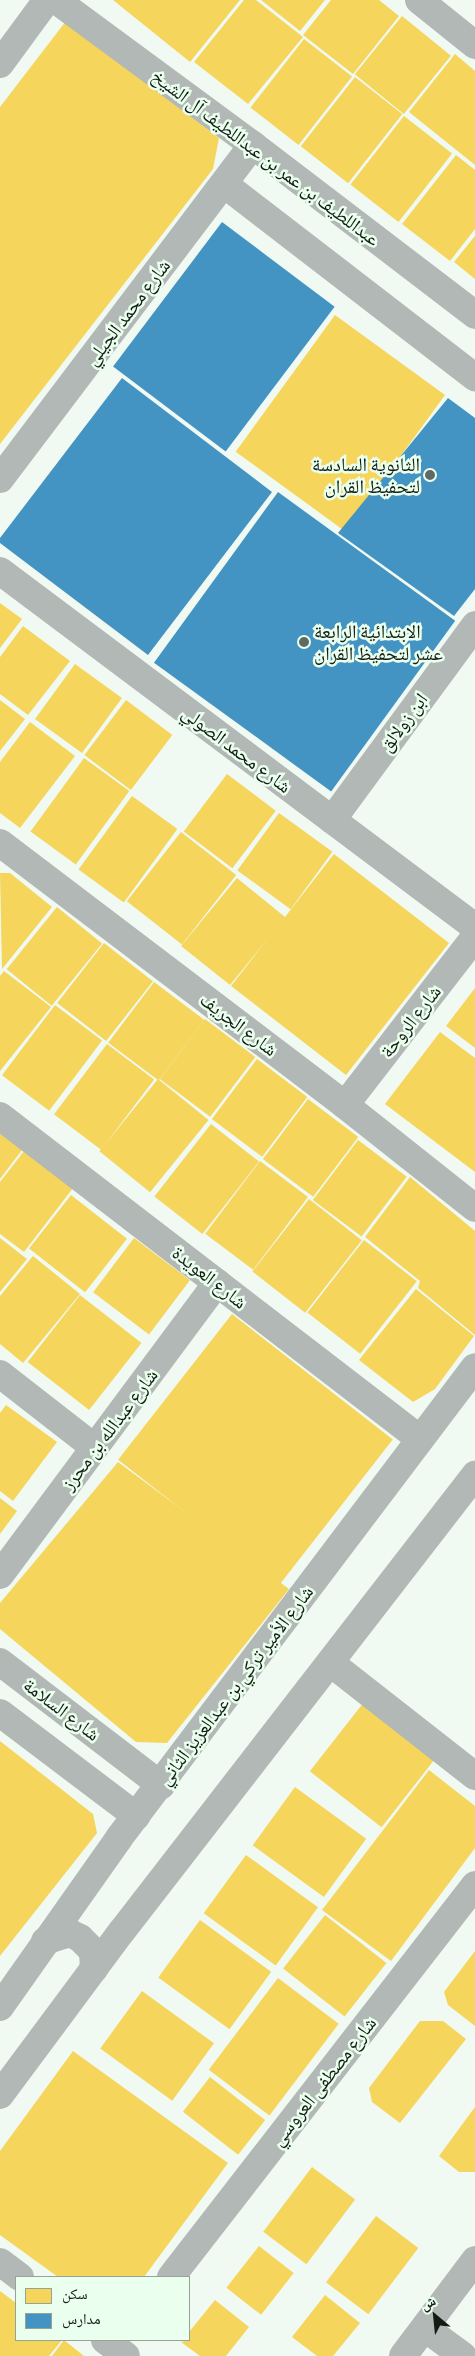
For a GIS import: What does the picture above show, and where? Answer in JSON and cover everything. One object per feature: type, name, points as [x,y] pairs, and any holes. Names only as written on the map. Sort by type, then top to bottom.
[{"type":"street","points":[[0,64],[47,0]]},
{"type":"street","name":"عبداللطيف بن عمر بن عبداللطيف آل الشيخ","points":[[56,0],[253,145],[475,315]]},
{"type":"street","points":[[419,0],[475,45]]},
{"type":"street","name":"شارع محمد الجيلي","points":[[0,479],[253,145]]},
{"type":"street","points":[[224,184],[475,377]]},
{"type":"street","name":"شارع محمد الصولي","points":[[0,571],[475,927]]},
{"type":"street","name":"ابن زولالق","points":[[332,820],[475,625]]},
{"type":"street","name":"شارع الجريف","points":[[0,843],[345,1105],[475,1208]]},
{"type":"street","name":"شارع الروحة","points":[[345,1105],[475,936]]},
{"type":"street","name":"شارع العويدة","points":[[0,1116],[420,1439]]},
{"type":"street","name":"شارع عبدالله بن محرز","points":[[0,1575],[217,1283]]},
{"type":"street","name":"شارع الأمير تركي بن عبدالعزيز الثاني","points":[[0,2007],[45,1941],[136,1816],[475,1367]]},
{"type":"street","points":[[0,1374],[95,1448]]},
{"type":"street","points":[[0,2095],[94,1969],[332,1664],[470,1492]]},
{"type":"street","name":"شارع السلامة","points":[[0,1662],[161,1785]]},
{"type":"street","points":[[332,1664],[475,1776]]},
{"type":"street","points":[[0,1713],[136,1816]]},
{"type":"street","points":[[106,1792],[130,1784],[125,1756]]},
{"type":"street","name":"شارع مصطفى العروسي","points":[[172,2276],[475,1885]]},
{"type":"street","points":[[45,1941],[70,1933],[80,1938],[93,1950],[94,1969]]},
{"type":"street","points":[[403,2356],[475,2260]]},
{"type":"street","points":[[0,2262],[19,2276]]},
{"type":"street","points":[[425,2328],[463,2356]]},
{"type":"building: سكن","points":[[113,0],[240,0],[190,62]]},
{"type":"building: سكن","points":[[244,0],[256,0],[303,37],[248,104],[194,62]]},
{"type":"building: سكن","points":[[261,0],[325,0],[300,31]]},
{"type":"building: سكن","points":[[331,0],[379,0],[399,16],[353,74],[303,35]]},
{"type":"building: سكن","points":[[402,16],[451,56],[404,114],[355,74]]},
{"type":"building: سكن","points":[[66,21],[219,138],[213,169],[0,444],[0,107]]},
{"type":"building: سكن","points":[[304,39],[352,77],[299,145],[250,108]]},
{"type":"building: سكن","points":[[455,54],[475,71],[475,165],[409,112]]},
{"type":"building: سكن","points":[[355,77],[402,114],[348,183],[301,146]]},
{"type":"building: سكن","points":[[404,116],[452,154],[399,222],[350,185]]},
{"type":"building: سكن","points":[[456,155],[475,170],[475,229],[450,261],[402,224]]},
{"type":"building: سكن","points":[[475,236],[475,279],[454,262]]},
{"type":"building: سكن","points":[[335,315],[445,395],[346,532],[236,452]]},
{"type":"building: سكن","points":[[0,603],[22,619],[0,648]]},
{"type":"building: سكن","points":[[23,626],[70,661],[28,715],[0,694],[0,657]]},
{"type":"building: سكن","points":[[75,664],[122,698],[82,753],[35,719]]},
{"type":"building: سكن","points":[[0,700],[25,719],[0,751]]},
{"type":"building: سكن","points":[[126,700],[172,735],[131,790],[84,755]]},
{"type":"building: سكن","points":[[30,722],[75,756],[20,828],[0,813],[0,762]]},
{"type":"building: سكن","points":[[84,758],[129,791],[76,865],[31,832]]},
{"type":"building: سكن","points":[[227,774],[276,811],[232,868],[184,832]]},
{"type":"building: سكن","points":[[132,796],[177,829],[124,903],[79,870]]},
{"type":"building: سكن","points":[[279,813],[332,852],[291,909],[237,870]]},
{"type":"building: سكن","points":[[181,832],[236,875],[182,944],[127,901]]},
{"type":"building: سكن","points":[[334,854],[449,943],[346,1075],[231,986],[269,937],[230,985],[181,946],[237,878],[285,917]]},
{"type":"building: سكن","points":[[0,873],[10,873],[52,907],[2,969]]},
{"type":"building: سكن","points":[[57,907],[102,944],[52,1006],[7,969]]},
{"type":"building: سكن","points":[[104,943],[153,981],[106,1041],[57,1003]]},
{"type":"building: سكن","points":[[4,971],[51,1007],[0,1071],[0,976]]},
{"type":"building: سكن","points":[[154,982],[204,1020],[159,1081],[108,1043]]},
{"type":"building: سكن","points":[[475,988],[475,1048],[446,1026]]},
{"type":"building: سكن","points":[[55,1005],[102,1041],[49,1111],[2,1075]]},
{"type":"building: سكن","points":[[205,1019],[255,1057],[210,1117],[160,1079]]},
{"type":"building: سكن","points":[[440,1032],[475,1058],[475,1172],[385,1104]]},
{"type":"building: سكن","points":[[107,1044],[154,1080],[101,1150],[54,1114]]},
{"type":"building: سكن","points":[[257,1059],[307,1097],[262,1157],[212,1119]]},
{"type":"building: سكن","points":[[158,1079],[209,1120],[150,1192],[99,1151]]},
{"type":"building: سكن","points":[[308,1099],[358,1137],[313,1197],[263,1159]]},
{"type":"building: سكن","points":[[211,1124],[259,1162],[202,1234],[154,1196]]},
{"type":"building: سكن","points":[[0,1133],[22,1150],[0,1179]]},
{"type":"building: سكن","points":[[358,1140],[407,1177],[362,1237],[313,1200]]},
{"type":"building: سكن","points":[[24,1151],[73,1188],[24,1252],[0,1234],[0,1182]]},
{"type":"building: سكن","points":[[260,1161],[308,1197],[253,1270],[205,1234]]},
{"type":"building: سكن","points":[[410,1177],[475,1231],[475,1335],[418,1288],[420,1281],[365,1237]]},
{"type":"building: سكن","points":[[71,1195],[127,1239],[85,1292],[29,1249]]},
{"type":"building: سكن","points":[[309,1199],[362,1240],[305,1313],[252,1271]]},
{"type":"building: سكن","points":[[0,1238],[27,1259],[0,1292]]},
{"type":"building: سكن","points":[[134,1238],[190,1280],[149,1334],[93,1292]]},
{"type":"building: سكن","points":[[364,1240],[417,1281],[360,1354],[307,1312]]},
{"type":"building: سكن","points":[[33,1256],[80,1294],[23,1363],[0,1344],[0,1296]]},
{"type":"building: سكن","points":[[416,1289],[474,1336],[435,1389],[413,1402],[359,1360]]},
{"type":"building: سكن","points":[[80,1295],[141,1343],[89,1410],[28,1362]]},
{"type":"building: سكن","points":[[232,1314],[393,1440],[279,1585],[118,1460]]},
{"type":"building: سكن","points":[[6,1405],[57,1442],[13,1501],[0,1491],[0,1413]]},
{"type":"building: سكن","points":[[118,1462],[289,1589],[167,1743],[136,1742],[0,1629],[0,1603]]},
{"type":"building: سكن","points":[[0,1498],[17,1511],[0,1534]]},
{"type":"building: سكن","points":[[364,1702],[436,1758],[382,1827],[310,1771]]},
{"type":"building: سكن","points":[[0,1741],[93,1814],[97,1833],[0,1956]]},
{"type":"building: سكن","points":[[429,1770],[475,1806],[475,1848],[391,1961],[322,1910]]},
{"type":"building: سكن","points":[[295,1787],[366,1839],[324,1897],[253,1845]]},
{"type":"building: سكن","points":[[246,1855],[318,1907],[276,1966],[204,1913]]},
{"type":"building: سكن","points":[[325,1915],[386,1963],[345,2017],[283,1969]]},
{"type":"building: سكن","points":[[200,1920],[271,1972],[229,2029],[158,1977]]},
{"type":"building: سكن","points":[[475,1951],[475,2026],[448,2005],[444,1992]]},
{"type":"building: سكن","points":[[278,1978],[339,2024],[269,2116],[209,2070]]},
{"type":"building: سكن","points":[[142,1991],[214,2043],[172,2101],[100,2048]]},
{"type":"building: سكن","points":[[420,2021],[443,2021],[466,2039],[400,2123],[372,2102],[369,2088]]},
{"type":"building: سكن","points":[[73,2051],[228,2163],[145,2276],[57,2276],[0,2235],[0,2151]]},
{"type":"building: سكن","points":[[210,2077],[265,2120],[238,2155],[183,2112]]},
{"type":"building: سكن","points":[[475,2107],[475,2172],[459,2172],[439,2156]]},
{"type":"building: سكن","points":[[312,2167],[355,2199],[306,2264],[263,2232]]},
{"type":"building: سكن","points":[[376,2216],[418,2248],[368,2314],[326,2282]]},
{"type":"building: سكن","points":[[259,2246],[294,2273],[261,2315],[226,2288]]},
{"type":"building: سكن","points":[[0,2291],[15,2302],[15,2341],[61,2341],[49,2356],[0,2356]]},
{"type":"building: سكن","points":[[325,2295],[360,2323],[333,2356],[317,2356],[292,2337]]},
{"type":"building: سكن","points":[[215,2300],[249,2327],[226,2356],[200,2356],[181,2342],[190,2341],[190,2331]]},
{"type":"building: سكن","points":[[65,2341],[84,2356],[52,2356]]},
{"type":"building: مدارس","points":[[222,222],[335,307],[226,451],[113,367]]},
{"type":"building: مدارس","points":[[122,378],[272,492],[148,655],[0,543],[0,538]]},
{"type":"building: مدارس","name":"الثانوية السادسة لتحفيظ القران","points":[[448,398],[475,418],[475,589],[454,616],[338,533]]},
{"type":"building: مدارس","name":"الابتدائية الرابعة عشر لتحفيظ القران","points":[[278,492],[455,621],[331,791],[154,663]]},
{"type":"place","name":"الثانوية السادسة لتحفيظ القران","points":[[430,475]]},
{"type":"place","name":"الابتدائية الرابعة عشر لتحفيظ القران","points":[[304,642]]}]
